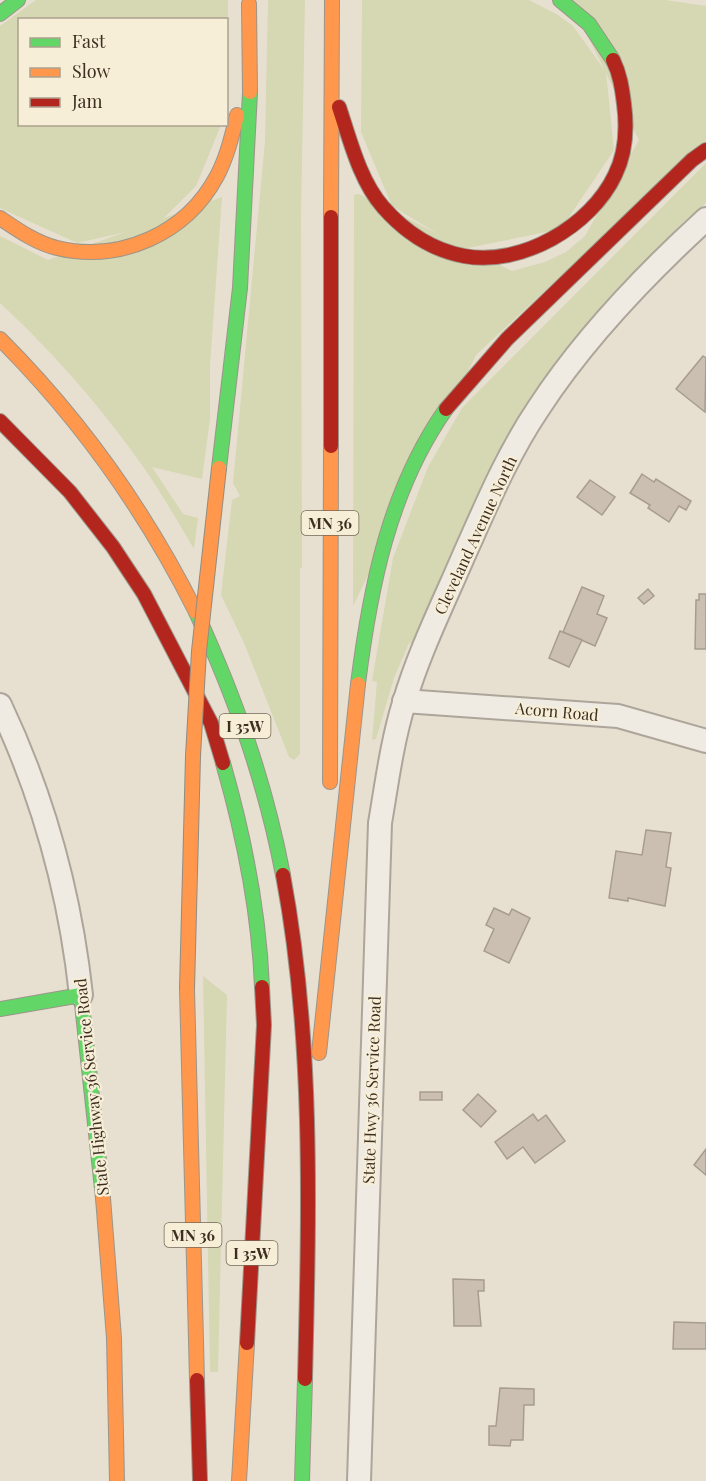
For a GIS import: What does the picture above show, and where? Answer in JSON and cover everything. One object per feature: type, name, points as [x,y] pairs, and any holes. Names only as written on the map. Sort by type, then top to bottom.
[{"type":"main road","points":[[0,14],[18,0]]},
{"type":"main road","points":[[331,83],[370,188],[399,224],[433,246],[465,256],[488,258],[520,253],[546,244],[569,231],[595,208],[620,170],[627,146],[628,115],[616,66],[603,41],[587,22],[560,0]]},
{"type":"main road","points":[[0,218],[14,230],[38,243],[64,252],[88,254],[123,250],[149,241],[173,227],[200,200],[223,163],[237,114],[246,64],[249,2]]},
{"type":"main road","name":"MN 36","points":[[200,1481],[187,989],[192,779],[199,651],[232,374],[245,209],[251,58],[249,2]]},
{"type":"main road","name":"MN 36","points":[[330,794],[332,2]]},
{"type":"main road","points":[[308,1182],[326,964],[372,591],[382,546],[396,502],[416,459],[439,419],[467,382],[501,344],[692,160],[706,150]]},
{"type":"main road","name":"I 35W","points":[[0,339],[53,394],[94,444],[135,501],[171,560],[230,685],[253,751],[272,817],[285,885],[302,1044],[308,1182],[302,1481]]},
{"type":"main road","name":"I 35W","points":[[0,421],[70,492],[113,547],[144,594],[212,723],[241,825],[260,935],[264,1025],[239,1481]]},
{"type":"main road","points":[[326,964],[329,817]]},
{"type":"main road","points":[[0,1009],[81,995]]},
{"type":"main road","name":"State Highway 36 Service Road","points":[[81,995],[101,1167],[114,1338],[117,1481]]},
{"type":"street","name":"Cleveland Avenue North","points":[[404,700],[432,628],[498,478],[537,410],[612,317],[651,273],[706,219]]},
{"type":"street","name":"Acorn Road","points":[[404,700],[618,716],[706,741]]},
{"type":"street","name":"State Hwy 36 Service Road","points":[[359,1481],[380,823],[391,751],[404,700]]},
{"type":"street","name":"State Highway 36 Service Road","points":[[0,705],[21,749],[45,814],[63,880],[75,940],[81,995]]},
{"type":"green space","points":[[36,0],[228,0],[228,18],[18,18],[18,126],[221,126],[196,186],[157,225],[77,243],[0,208],[0,26]]},
{"type":"green space","points":[[268,0],[305,0],[301,214],[300,754],[294,760],[289,757],[244,643],[221,595],[232,500],[240,496],[233,483],[265,141]]},
{"type":"green space","points":[[362,0],[529,0],[558,15],[573,26],[606,72],[614,150],[561,229],[463,249],[392,206],[361,132]]},
{"type":"green space","points":[[570,0],[665,0],[706,6],[706,141],[476,355],[353,606],[354,195],[359,194],[512,271],[545,262],[566,252],[585,236],[639,140]]},
{"type":"green space","points":[[706,163],[706,203],[683,222],[566,349],[537,389],[509,436],[413,644],[409,643],[394,678],[376,739],[372,740],[377,682],[372,681],[393,558],[428,467],[462,408]]},
{"type":"green space","points":[[222,197],[210,366],[210,419],[202,479],[152,467],[183,514],[198,518],[194,549],[151,478],[112,424],[58,361],[0,303],[0,236],[48,260]]},
{"type":"green space","points":[[203,976],[227,995],[218,1372],[210,1372]]},
{"type":"building","points":[[703,356],[706,358],[705,412],[676,389]]},
{"type":"building","points":[[642,474],[654,482],[656,479],[691,501],[686,510],[679,506],[669,522],[648,508],[650,505],[630,493]]},
{"type":"building","points":[[590,480],[615,497],[602,515],[577,497]]},
{"type":"building","points":[[582,587],[604,596],[597,614],[607,618],[595,646],[563,632]]},
{"type":"building","points":[[648,589],[654,596],[644,604],[638,598]]},
{"type":"building","points":[[699,594],[706,594],[706,649],[695,649],[696,600],[699,600]]},
{"type":"building","points":[[560,631],[582,640],[569,667],[549,658]]},
{"type":"building","points":[[646,830],[671,833],[666,867],[671,868],[665,906],[628,898],[628,901],[609,898],[616,851],[642,855]]},
{"type":"building","points":[[494,908],[509,915],[512,909],[530,918],[509,963],[484,951],[494,929],[486,925]]},
{"type":"building","points":[[420,1092],[442,1092],[442,1100],[420,1100]]},
{"type":"building","points":[[478,1094],[496,1111],[481,1127],[463,1110]]},
{"type":"building","points":[[533,1114],[538,1121],[546,1115],[565,1141],[535,1163],[523,1147],[507,1159],[495,1142]]},
{"type":"building","points":[[706,1149],[706,1175],[694,1165]]},
{"type":"building","points":[[453,1279],[484,1280],[484,1291],[478,1291],[481,1326],[454,1326]]},
{"type":"building","points":[[674,1322],[706,1323],[706,1349],[673,1349]]},
{"type":"building","points":[[500,1388],[534,1389],[534,1405],[524,1405],[523,1440],[511,1440],[510,1446],[489,1445],[489,1426],[496,1426]]},
{"type":"traffic: fast","points":[[0,14],[18,0]]},
{"type":"traffic: fast","points":[[560,0],[589,24],[613,60]]},
{"type":"traffic: fast","points":[[219,468],[240,288],[250,92]]},
{"type":"traffic: fast","points":[[358,684],[376,576],[396,506],[426,440],[446,409]]},
{"type":"traffic: fast","points":[[196,612],[248,741],[276,840],[283,875]]},
{"type":"traffic: fast","points":[[223,763],[238,818],[249,873],[258,930],[262,987]]},
{"type":"traffic: fast","points":[[0,1009],[81,995],[103,1198]]},
{"type":"traffic: fast","points":[[302,1481],[305,1379]]},
{"type":"traffic: slow","points":[[331,217],[332,0]]},
{"type":"traffic: slow","points":[[249,4],[250,92]]},
{"type":"traffic: slow","points":[[0,218],[42,243],[81,252],[127,247],[149,239],[188,214],[204,196],[224,161],[237,115]]},
{"type":"traffic: slow","points":[[0,339],[58,401],[109,468],[155,538],[196,612]]},
{"type":"traffic: slow","points":[[330,782],[331,446]]},
{"type":"traffic: slow","points":[[187,989],[193,756],[199,651],[219,468]]},
{"type":"traffic: slow","points":[[319,1053],[358,684]]},
{"type":"traffic: slow","points":[[187,989],[197,1380]]},
{"type":"traffic: slow","points":[[103,1198],[114,1338],[117,1481]]},
{"type":"traffic: slow","points":[[239,1481],[247,1343]]},
{"type":"traffic: jam","points":[[339,107],[356,160],[368,185],[383,207],[400,224],[419,238],[452,253],[486,258],[508,255],[530,249],[572,226],[604,194],[615,175],[625,140],[625,122],[621,87],[613,60]]},
{"type":"traffic: jam","points":[[446,409],[507,339],[692,160],[706,150]]},
{"type":"traffic: jam","points":[[331,217],[331,446]]},
{"type":"traffic: jam","points":[[0,421],[70,492],[113,547],[144,594],[211,723],[223,763]]},
{"type":"traffic: jam","points":[[283,875],[293,937],[305,1063],[308,1189],[305,1379]]},
{"type":"traffic: jam","points":[[247,1343],[264,1025],[262,987]]},
{"type":"traffic: jam","points":[[197,1380],[200,1481]]}]
